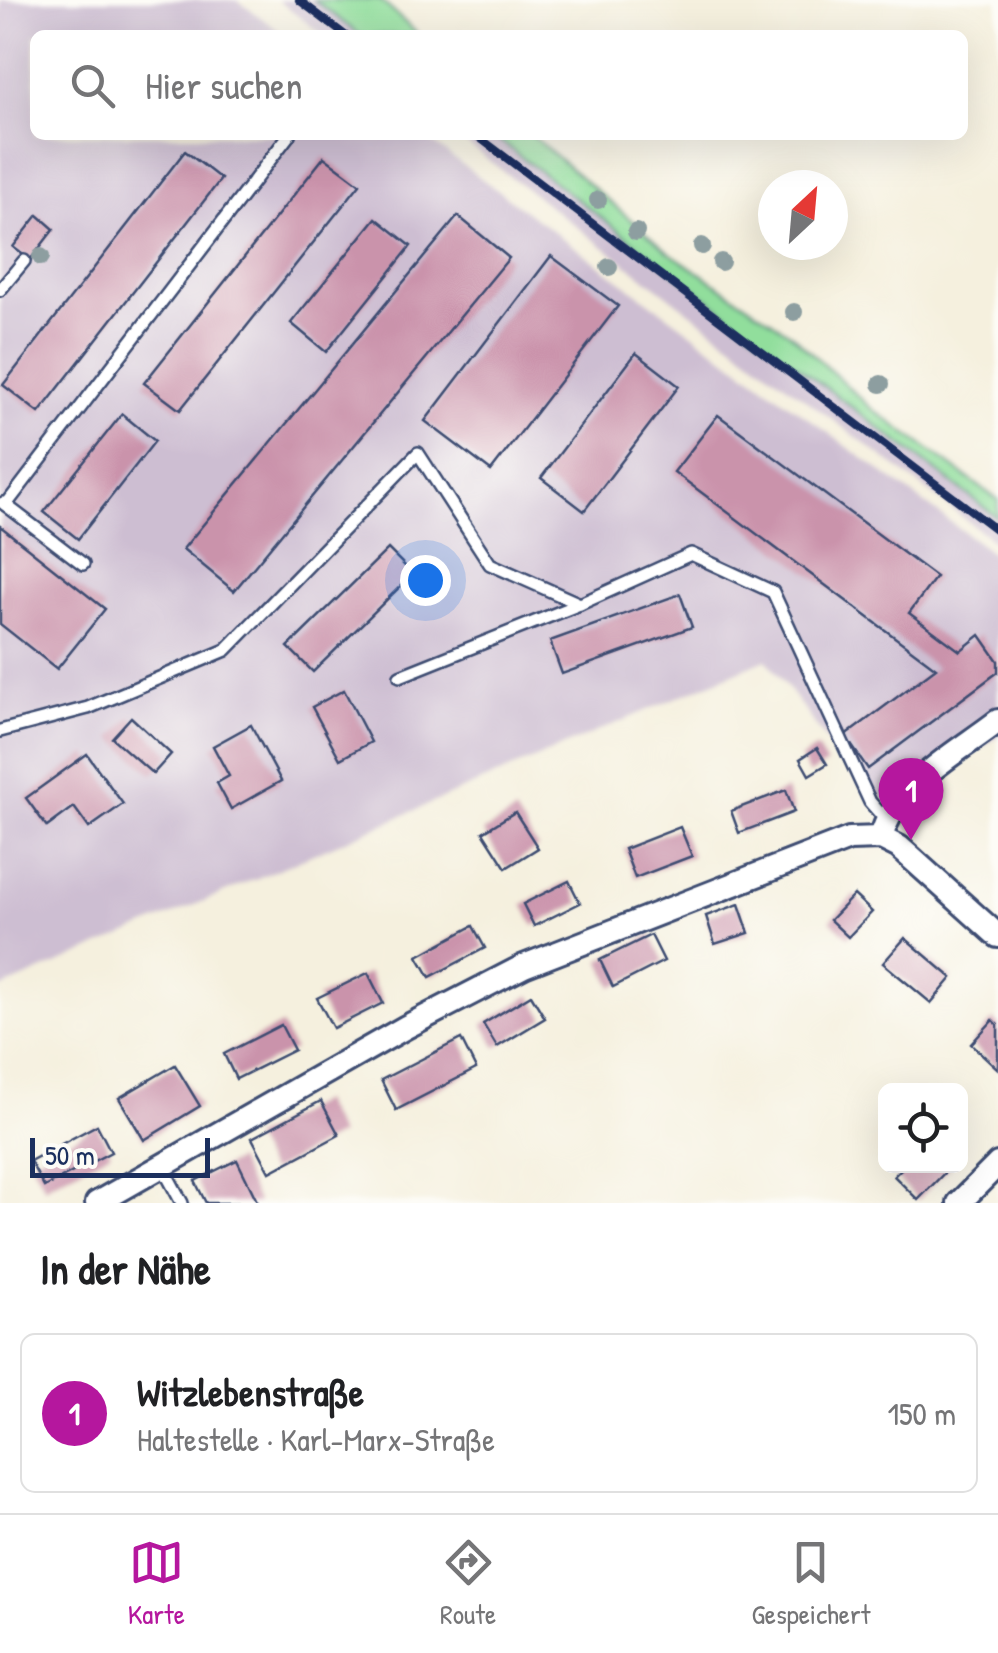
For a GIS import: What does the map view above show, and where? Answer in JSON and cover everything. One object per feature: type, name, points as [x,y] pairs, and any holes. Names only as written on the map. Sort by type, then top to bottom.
[{"type":"street","points":[[97,1203],[124,1180],[316,1073],[524,966],[802,857],[879,831],[908,791],[998,721]]},
{"type":"street","points":[[879,831],[998,936]]},
{"type":"street","points":[[959,1203],[998,1164]]},
{"type":"lane","points":[[83,564],[3,503],[286,140]]},
{"type":"lane","points":[[0,290],[24,261]]},
{"type":"lane","points":[[0,731],[88,708],[226,650],[418,453],[490,564],[580,604]]},
{"type":"lane","points":[[400,676],[580,604],[691,554],[772,592],[870,802],[879,831]]},
{"type":"lane","points":[[152,1167],[182,1203]]},
{"type":"shaded area","points":[[0,0],[237,0],[278,30],[30,30],[30,140],[429,140],[998,557],[998,737],[908,791],[885,819],[766,659],[0,989]]},
{"type":"shaded area","points":[[277,0],[314,0],[353,30],[316,30]]},
{"type":"shaded area","points":[[462,140],[499,140],[998,518],[998,544]]},
{"type":"green space","points":[[314,0],[380,0],[413,30],[353,30]]},
{"type":"green space","points":[[499,140],[537,140],[670,253],[790,333],[870,407],[998,500],[998,518]]},
{"type":"building","points":[[185,151],[221,179],[39,413],[3,385]]},
{"type":"building","points":[[324,157],[360,184],[180,410],[144,383]]},
{"type":"building","points":[[38,215],[54,229],[30,260],[13,247]]},
{"type":"building","points":[[458,216],[509,258],[234,591],[183,549]]},
{"type":"building","points":[[376,218],[411,246],[326,352],[291,323]]},
{"type":"building","points":[[551,256],[618,306],[491,471],[425,421]]},
{"type":"building","points":[[636,353],[679,386],[584,511],[541,478]]},
{"type":"building","points":[[122,414],[155,441],[78,539],[44,512]]},
{"type":"building","points":[[718,415],[936,577],[909,613],[960,651],[980,635],[998,661],[998,672],[868,769],[845,736],[936,668],[674,472]]},
{"type":"building","points":[[0,526],[105,609],[57,669],[0,624]]},
{"type":"building","points":[[388,549],[413,574],[313,672],[288,647]]},
{"type":"building","points":[[680,594],[692,627],[562,674],[550,641]]},
{"type":"building","points":[[344,690],[371,742],[340,759],[312,707]]},
{"type":"building","points":[[131,717],[171,754],[153,774],[112,738]]},
{"type":"building","points":[[251,725],[281,781],[231,809],[217,783],[229,776],[213,746]]},
{"type":"building","points":[[817,748],[827,764],[809,775],[800,759]]},
{"type":"building","points":[[87,754],[123,804],[89,828],[74,807],[47,827],[26,798]]},
{"type":"building","points":[[786,790],[794,812],[739,833],[731,811]]},
{"type":"building","points":[[515,812],[538,848],[506,868],[483,832]]},
{"type":"building","points":[[680,827],[692,856],[635,878],[624,849]]},
{"type":"building","points":[[569,881],[580,903],[534,926],[523,904]]},
{"type":"building","points":[[854,895],[872,912],[848,937],[830,920]]},
{"type":"building","points":[[739,904],[749,933],[715,944],[706,916]]},
{"type":"building","points":[[473,926],[485,948],[430,977],[418,956]]},
{"type":"building","points":[[651,935],[664,961],[613,987],[600,960]]},
{"type":"building","points":[[905,938],[952,978],[931,1003],[883,963]]},
{"type":"building","points":[[368,973],[383,1003],[333,1028],[317,998]]},
{"type":"building","points":[[531,995],[545,1018],[497,1047],[483,1024]]},
{"type":"building","points":[[993,1020],[998,1025],[998,1069],[971,1044]]},
{"type":"building","points":[[281,1025],[294,1050],[236,1079],[224,1054]]},
{"type":"building","points":[[461,1039],[476,1069],[396,1110],[381,1080]]},
{"type":"building","points":[[175,1065],[200,1106],[144,1140],[119,1098]]},
{"type":"building","points":[[321,1101],[339,1135],[270,1172],[252,1138]]},
{"type":"building","points":[[97,1125],[111,1152],[44,1187],[30,1161]]},
{"type":"building","points":[[237,1160],[258,1203],[206,1203],[195,1181]]},
{"type":"building","points":[[897,1173],[944,1173],[918,1200],[894,1176]]},
{"type":"railway","points":[[299,0],[338,30]]},
{"type":"railway","points":[[483,140],[998,531]]},
{"type":"place","name":"Witzlebenstraße","points":[[911,840]]}]
